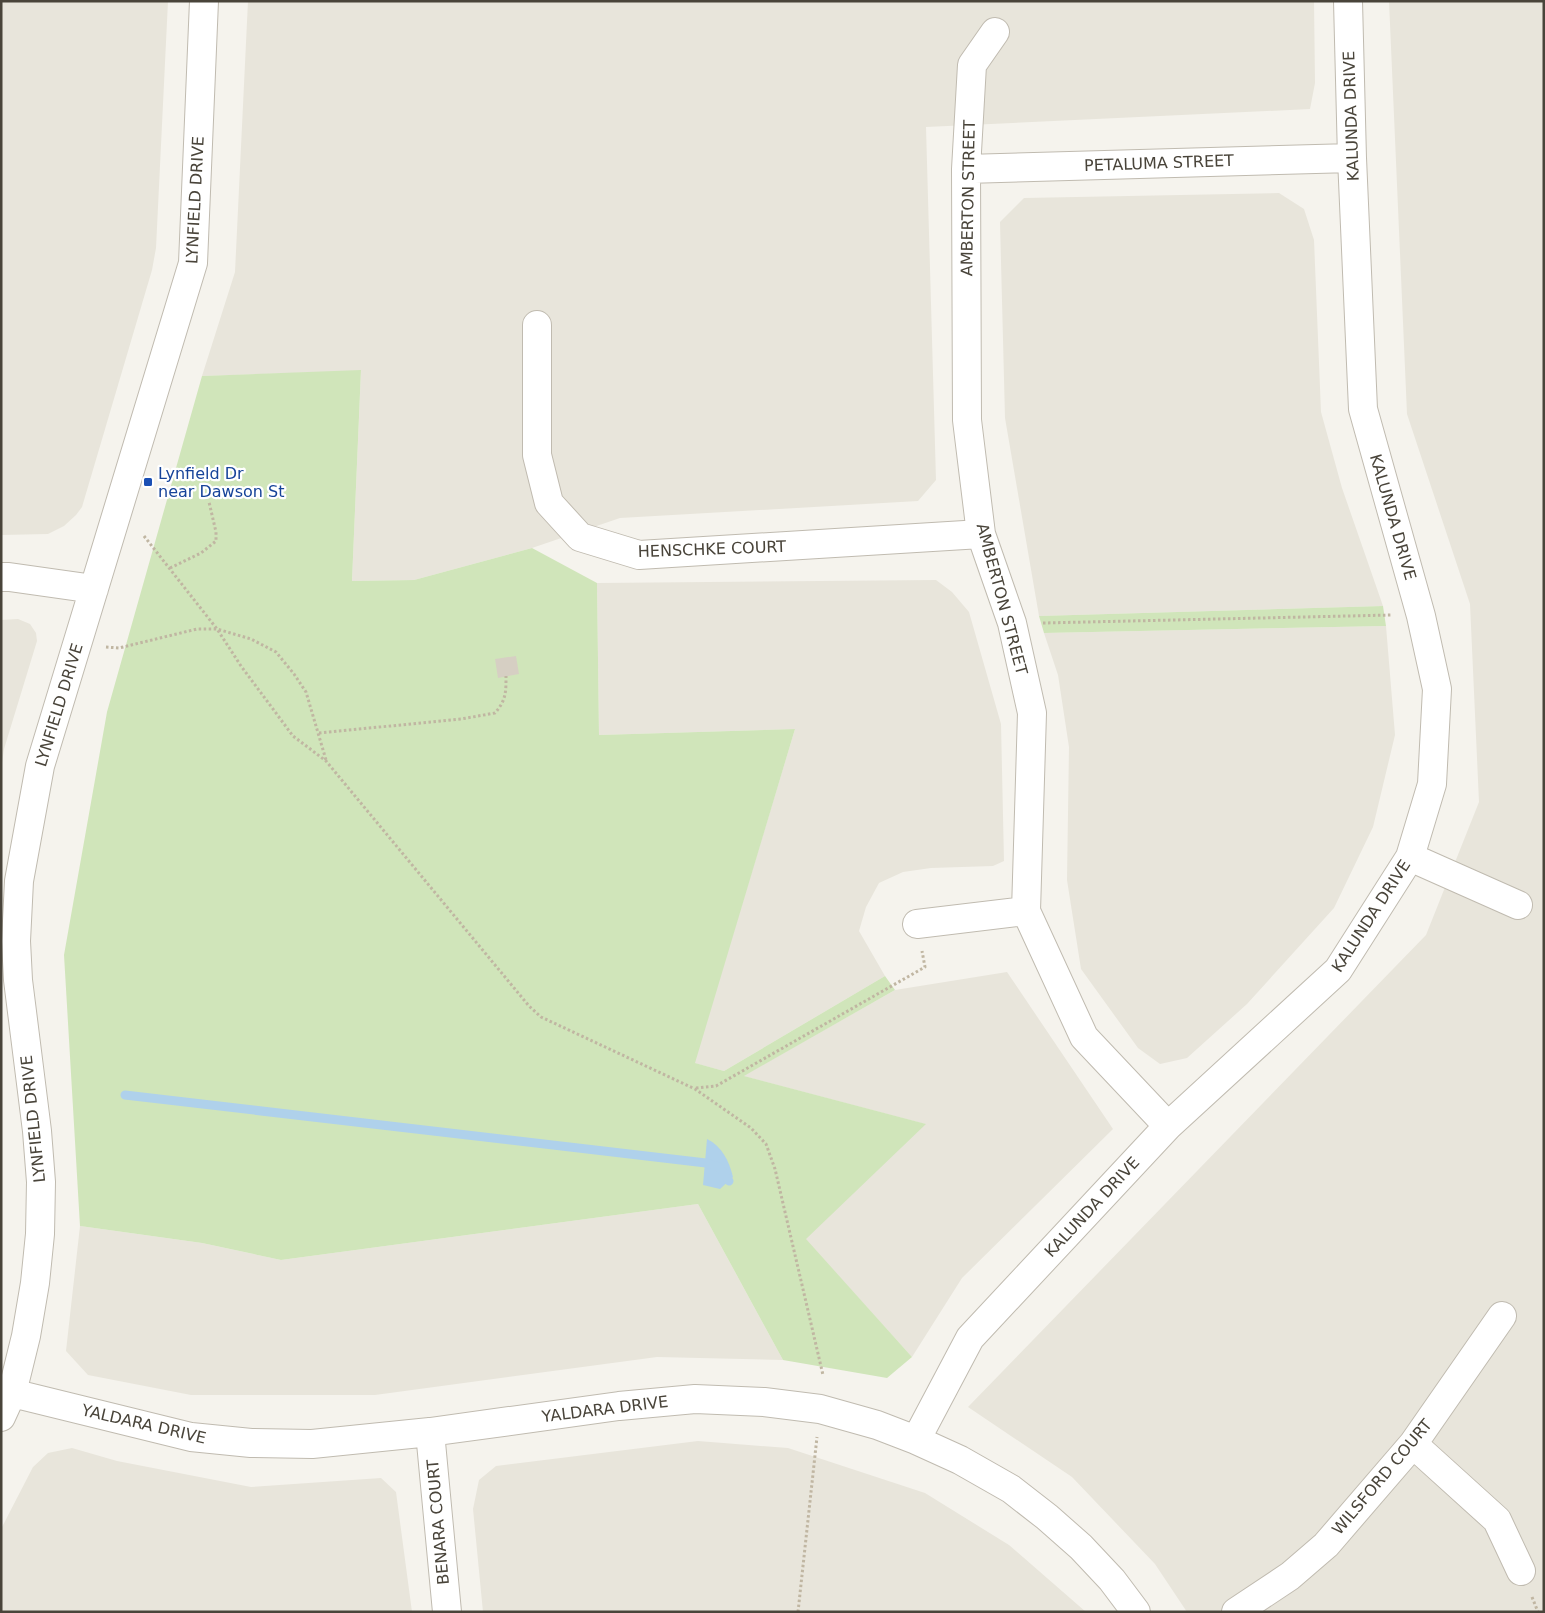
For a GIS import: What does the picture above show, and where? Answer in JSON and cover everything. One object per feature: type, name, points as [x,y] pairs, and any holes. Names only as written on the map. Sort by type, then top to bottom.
[{"type":"street","name":"LYNFIELD DRIVE","points":[[7,1405],[26,1336],[35,1283],[40,1234],[41,1182],[37,1131],[18,980],[16,941],[19,881],[40,766],[193,263],[204,1]]},
{"type":"street","name":"KALUNDA DRIVE","points":[[916,1440],[970,1338],[1168,1126],[1338,970],[1410,857],[1432,784],[1437,689],[1421,616],[1363,409],[1352,158],[1348,1]]},
{"type":"street","name":"AMBERTON STREET","points":[[995,32],[972,65],[966,169],[967,420],[981,534],[1012,624],[1032,713],[1026,911],[1084,1037],[1168,1126]]},
{"type":"street","name":"PETALUMA STREET","points":[[966,169],[1352,158]]},
{"type":"street","name":"HENSCHKE COURT","points":[[537,325],[537,455],[549,503],[580,537],[639,555],[981,534]]},
{"type":"street","points":[[1,577],[94,589]]},
{"type":"street","points":[[1410,857],[1518,905]]},
{"type":"street","points":[[917,924],[1026,911]]},
{"type":"street","name":"WILSFORD COURT","points":[[1236,1612],[1290,1576],[1326,1545],[1413,1444],[1502,1316]]},
{"type":"street","name":"YALDARA DRIVE","points":[[7,1405],[191,1438],[251,1443],[312,1444],[430,1432],[620,1406],[695,1399],[764,1402],[820,1409],[877,1425],[916,1440],[960,1460],[1010,1489],[1081,1546],[1112,1580],[1136,1612]]},
{"type":"street","name":"BENARA COURT","points":[[430,1432],[447,1612]]},
{"type":"street","points":[[1413,1444],[1498,1520],[1522,1571]]},
{"type":"path","points":[[170,568],[201,553],[216,541],[216,532],[209,502]]},
{"type":"path","points":[[144,536],[217,629],[241,666],[293,736],[326,761],[529,1006],[541,1017],[695,1088],[751,1128],[766,1144],[775,1169],[823,1375]]},
{"type":"path","points":[[1012,624],[1391,615]]},
{"type":"path","points":[[76,647],[119,648],[197,629],[217,629],[251,639],[276,652],[306,692],[326,761]]},
{"type":"path","points":[[319,732],[461,719],[496,713],[503,704],[506,691],[506,676]]},
{"type":"path","points":[[695,1088],[716,1086],[925,966],[917,924]]},
{"type":"path","points":[[798,1612],[818,1432]]},
{"type":"shaded area","points":[[1,1],[168,1],[156,248],[152,270],[82,507],[64,526],[48,534],[1,535]]},
{"type":"shaded area","points":[[248,1],[1314,1],[1315,83],[1310,109],[926,127],[936,480],[918,501],[620,518],[532,548],[414,580],[352,581],[361,371],[202,376],[235,272]]},
{"type":"shaded area","points":[[1389,1],[1544,1],[1544,1612],[1187,1612],[1155,1564],[1072,1477],[968,1407],[1426,935],[1479,802],[1470,604],[1407,414]]},
{"type":"shaded area","points":[[1279,193],[1304,209],[1314,240],[1321,412],[1342,488],[1383,606],[1039,616],[1005,418],[1000,222],[1024,198]]},
{"type":"shaded area","points":[[936,580],[952,592],[969,612],[1001,724],[1004,861],[993,866],[931,868],[903,872],[879,883],[866,907],[859,931],[885,976],[724,1071],[694,1063],[795,729],[599,735],[597,583]]},
{"type":"shaded area","points":[[18,619],[30,624],[36,633],[37,641],[4,749],[1,770],[1,620]]},
{"type":"shaded area","points":[[1386,626],[1395,735],[1373,827],[1334,908],[1247,1004],[1187,1058],[1160,1064],[1138,1048],[1081,969],[1067,880],[1069,747],[1058,675],[1044,633]]},
{"type":"shaded area","points":[[1007,972],[1113,1129],[962,1278],[912,1357],[805,1239],[925,1124],[743,1076],[895,990]]},
{"type":"shaded area","points":[[698,1204],[783,1360],[657,1357],[375,1395],[191,1395],[88,1375],[66,1351],[80,1226],[202,1243],[281,1260]]},
{"type":"shaded area","points":[[698,1441],[788,1448],[925,1493],[1009,1545],[1086,1612],[483,1612],[473,1509],[479,1480],[496,1466]]},
{"type":"shaded area","points":[[72,1448],[117,1461],[251,1487],[381,1478],[396,1492],[412,1612],[1,1612],[1,1529],[33,1467],[48,1453]]},
{"type":"green space","points":[[361,370],[352,581],[414,580],[532,548],[597,583],[599,735],[795,729],[695,1063],[724,1071],[885,976],[895,990],[744,1076],[926,1124],[806,1239],[912,1357],[887,1378],[783,1360],[698,1204],[281,1260],[202,1243],[80,1226],[64,955],[107,712],[202,376]]},
{"type":"green space","points":[[1383,606],[1386,626],[1044,633],[1039,616]]},
{"type":"water","points":[[707,1139],[721,1150],[733,1177],[720,1189],[703,1185]]},
{"type":"building","points":[[516,656],[519,674],[498,678],[495,659]]},
{"type":"waterway","points":[[125,1095],[706,1163],[719,1167],[729,1181]]},
{"type":"place","name":"Lynfield Dr near Dawson St","points":[[148,482]]}]
